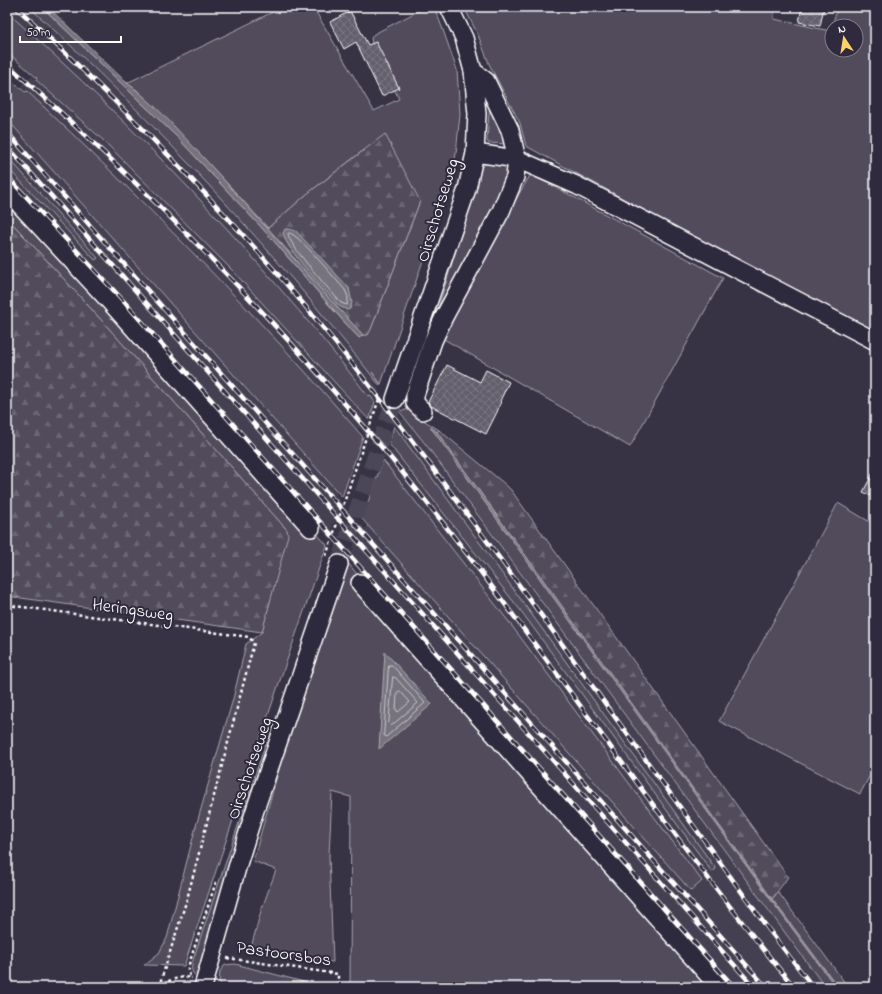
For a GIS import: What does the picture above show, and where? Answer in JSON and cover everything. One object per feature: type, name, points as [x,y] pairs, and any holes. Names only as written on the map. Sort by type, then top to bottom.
[{"type":"street","name":"Oirschotseweg","points":[[388,396],[467,189],[475,153],[477,114],[473,71],[464,38],[449,7]]},
{"type":"street","points":[[423,411],[418,407],[414,399],[415,391],[427,357],[444,317],[501,211],[515,177],[517,159],[510,130],[486,80],[473,71]]},
{"type":"street","points":[[475,153],[517,159],[576,184],[875,341]]},
{"type":"street","points":[[7,191],[107,298],[311,528]]},
{"type":"street","name":"Oirschotseweg","points":[[197,983],[213,956],[239,861],[332,563]]},
{"type":"street","points":[[360,583],[719,987]]},
{"type":"path","points":[[332,563],[388,396]]},
{"type":"path","name":"Heringsweg","points":[[7,605],[249,637],[254,642],[187,899],[160,983]]},
{"type":"path","points":[[197,983],[188,972],[188,967],[216,880]]},
{"type":"path","name":"Pastoorsbos","points":[[213,956],[338,974],[338,987]]},
{"type":"path","points":[[139,987],[147,983],[160,983],[182,976],[197,983]]},
{"type":"shaded area","points":[[7,7],[29,7],[127,100],[215,191],[306,294],[377,382],[375,384],[379,390],[376,399],[372,394],[369,396],[294,304],[204,204],[115,113],[7,12]]},
{"type":"shaded area","points":[[32,76],[103,140],[233,271],[364,416],[362,418],[368,425],[365,434],[360,428],[357,430],[221,281],[143,202],[22,87],[23,84]]},
{"type":"shaded area","points":[[7,119],[338,493],[335,495],[342,503],[334,524],[333,523],[329,537],[7,188],[7,167],[95,260],[98,257],[7,156]]},
{"type":"shaded area","points":[[398,414],[402,420],[405,418],[427,446],[825,987],[723,987],[357,575],[359,571],[349,560],[361,524],[365,529],[368,526],[362,519],[382,461],[387,465],[389,463],[384,456],[387,447],[391,452],[394,451],[388,443],[394,426],[398,432],[400,431],[395,423]]},
{"type":"green space","points":[[29,7],[42,7],[178,138],[273,240],[359,338],[368,334],[371,329],[420,201],[365,149],[307,194],[268,228],[138,91],[127,83],[283,7],[313,7],[374,111],[399,99],[371,38],[374,34],[426,7],[434,7],[457,70],[460,114],[456,154],[449,184],[381,384],[372,372],[381,385],[380,386],[298,286],[213,189],[123,96]]},
{"type":"green space","points":[[464,7],[774,7],[774,19],[824,30],[824,58],[864,58],[864,18],[834,18],[838,7],[875,7],[875,335],[526,146],[520,123],[490,66],[478,35]]},
{"type":"green space","points":[[7,12],[45,46],[156,154],[261,266],[323,339],[368,396],[370,395],[375,402],[369,420],[233,271],[103,140],[7,52]]},
{"type":"green space","points":[[7,76],[25,92],[27,91],[71,132],[200,260],[283,347],[363,437],[342,497],[7,119]]},
{"type":"green space","points":[[490,99],[510,144],[488,143]]},
{"type":"green space","points":[[385,134],[420,201],[371,329],[368,335],[363,335],[268,228],[307,194]]},
{"type":"green space","points":[[7,156],[98,258],[95,260],[7,167]]},
{"type":"green space","points":[[488,162],[504,165],[511,174],[438,308],[469,209],[480,168]]},
{"type":"green space","points":[[531,174],[723,278],[630,447],[442,338]]},
{"type":"green space","points":[[7,194],[327,545],[184,966],[144,965],[159,953],[167,938],[196,826],[233,699],[246,644],[262,632],[287,530],[113,333],[7,218]]},
{"type":"green space","points":[[7,218],[113,333],[287,530],[288,535],[262,632],[7,596]]},
{"type":"green space","points":[[414,408],[417,416],[439,430],[437,432],[431,427],[430,428],[771,900],[836,987],[825,987],[427,446],[399,411],[400,409],[402,411]]},
{"type":"green space","points":[[394,426],[716,869],[712,872],[521,611],[389,444]]},
{"type":"green space","points":[[439,430],[511,490],[788,877],[772,899],[437,432]]},
{"type":"green space","points":[[383,460],[509,622],[702,881],[691,891],[362,519]]},
{"type":"green space","points":[[838,503],[875,525],[875,766],[860,794],[719,721]]},
{"type":"green space","points":[[348,563],[357,574],[353,580],[716,987],[350,987],[351,797],[332,792],[329,856],[333,962],[250,951],[261,911],[276,870],[253,861],[285,748]]},
{"type":"green space","points":[[266,742],[271,744],[209,942],[196,976],[192,972],[194,957]]},
{"type":"green space","points":[[778,892],[848,987],[838,987],[772,899]]},
{"type":"green space","points":[[235,964],[323,987],[224,987],[219,982],[220,971],[225,965]]},
{"type":"water","points":[[42,7],[48,7],[127,83],[147,99],[166,118],[223,179],[363,335],[359,338],[354,333],[273,240],[178,138]]},
{"type":"water","points":[[285,229],[296,231],[349,288],[352,303],[350,309],[347,310],[339,306],[307,270],[291,250],[286,241],[283,233]]},
{"type":"water","points":[[431,427],[437,432],[772,899],[838,987],[836,987],[771,900],[430,428]]},
{"type":"water","points":[[385,652],[432,704],[379,749]]},
{"type":"building","points":[[802,7],[824,7],[820,26],[799,22]]},
{"type":"building","points":[[350,11],[368,45],[376,42],[399,88],[382,96],[356,42],[344,49],[330,22]]},
{"type":"building","points":[[447,365],[480,382],[486,370],[509,382],[486,434],[431,406],[428,402]]},
{"type":"building","points":[[875,469],[875,498],[863,492]]},
{"type":"tunnel","points":[[339,564],[395,399]]},
{"type":"railway","points":[[16,7],[127,113],[198,186],[267,261],[332,339],[394,417],[455,498],[769,930],[813,987]]},
{"type":"railway","points":[[7,64],[123,171],[179,226],[234,282],[340,398],[391,458],[485,577],[703,872],[794,987]]},
{"type":"railway","points":[[7,132],[766,987]]},
{"type":"railway","points":[[7,146],[754,987]]},
{"type":"railway","points":[[7,176],[119,296],[734,987]]}]
